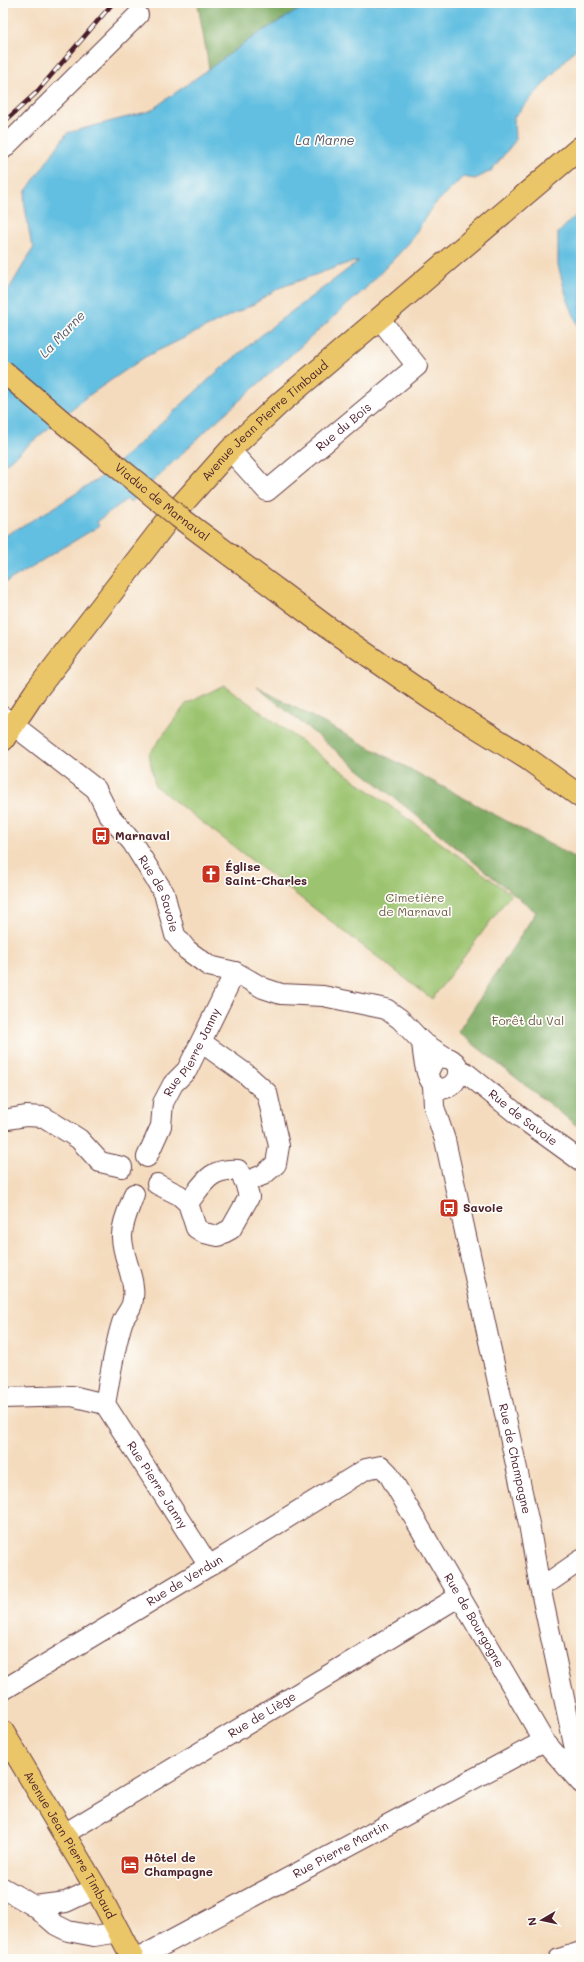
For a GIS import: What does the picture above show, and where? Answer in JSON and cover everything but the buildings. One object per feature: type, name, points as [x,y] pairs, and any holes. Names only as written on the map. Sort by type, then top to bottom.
[{"type":"main road","name":"Avenue Jean Pierre Timbaud","points":[[6,727],[35,692],[168,520],[230,450],[280,403],[580,149]]},
{"type":"main road","name":"Viaduc de Marnaval","points":[[3,371],[179,517],[327,627],[433,700],[528,760]]},
{"type":"main road","points":[[528,760],[581,787]]},
{"type":"main road","points":[[528,760],[581,796]]},
{"type":"main road","name":"Avenue Jean Pierre Timbaud","points":[[3,1732],[96,1888],[133,1959]]},
{"type":"street","points":[[3,149],[138,15]]},
{"type":"street","name":"Rue du Bois","points":[[230,450],[267,492],[417,366],[379,318]]},
{"type":"street","name":"Rue de Savoie","points":[[6,727],[96,789],[109,815],[132,842],[164,893],[175,935],[187,950],[209,966],[235,972],[263,988],[281,994],[323,996],[386,1009],[400,1019],[422,1042],[432,1047],[445,1076],[461,1086],[485,1087],[527,1122],[581,1161]]},
{"type":"street","name":"Rue Pierre Janny","points":[[147,1157],[161,1126],[163,1103],[173,1084],[187,1070],[235,972]]},
{"type":"street","points":[[201,1042],[246,1074],[267,1093],[279,1146],[276,1164],[264,1176],[245,1182]]},
{"type":"street","name":"Rue de Champagne","points":[[445,1076],[445,1140],[529,1524],[539,1582],[581,1777]]},
{"type":"street","points":[[3,1120],[26,1116],[44,1117],[79,1139],[100,1162],[122,1167]]},
{"type":"street","points":[[141,1156],[147,1157],[153,1161],[159,1171],[157,1184],[150,1192],[139,1195],[134,1194],[128,1191],[121,1180],[122,1167],[130,1158],[141,1156]]},
{"type":"street","points":[[157,1184],[179,1195],[188,1203],[196,1228],[204,1233],[218,1236],[231,1229],[249,1197],[245,1182],[238,1170],[224,1169],[211,1175],[188,1203]]},
{"type":"street","points":[[3,1398],[72,1396],[105,1404],[116,1341],[123,1317],[132,1305],[133,1292],[121,1237],[134,1194]]},
{"type":"street","name":"Rue Pierre Janny","points":[[105,1404],[209,1566]]},
{"type":"street","name":"Rue de Bourgogne","points":[[366,1469],[381,1466],[388,1473],[544,1742],[581,1783]]},
{"type":"street","name":"Rue de Verdun","points":[[3,1690],[209,1566],[366,1469]]},
{"type":"street","points":[[539,1582],[552,1580],[581,1560]]},
{"type":"street","name":"Rue de Liège","points":[[64,1834],[460,1596]]},
{"type":"street","name":"Rue Pierre Martin","points":[[137,1959],[544,1742]]},
{"type":"street","points":[[3,1888],[34,1906],[56,1925],[68,1931],[94,1936],[120,1932]]},
{"type":"street","points":[[34,1906],[66,1902],[96,1888]]},
{"type":"street","points":[[559,1959],[581,1952]]},
{"type":"green space","points":[[202,3],[345,3],[210,74],[198,5]]},
{"type":"green space","name":"Cimetière de Marnaval","points":[[224,685],[511,894],[432,999],[155,786],[149,754],[186,704]]},
{"type":"green space","name":"Forêt du Val","points":[[257,687],[581,861],[581,1129],[458,1032],[536,912]]},
{"type":"water","name":"La Marne","points":[[310,3],[581,3],[581,43],[514,117],[515,141],[491,171],[475,179],[463,177],[432,207],[409,243],[365,289],[212,425],[130,503],[127,499],[97,522],[99,526],[3,584],[3,537],[55,507],[106,474],[217,372],[275,324],[359,261],[345,264],[279,288],[254,304],[145,357],[85,398],[3,466],[3,299],[34,247],[31,242],[24,201],[26,191],[67,133],[150,111],[256,35]]},
{"type":"water","points":[[581,210],[581,333],[567,298],[558,265],[558,233]]},
{"type":"railway","points":[[3,123],[36,93],[113,3]]},
{"type":"place","name":"Marnaval","points":[[101,836]]},
{"type":"place","name":"Église Saint-Charles","points":[[211,874]]},
{"type":"place","name":"Savoie","points":[[449,1208]]},
{"type":"place","name":"Hôtel de Champagne","points":[[130,1865]]}]
